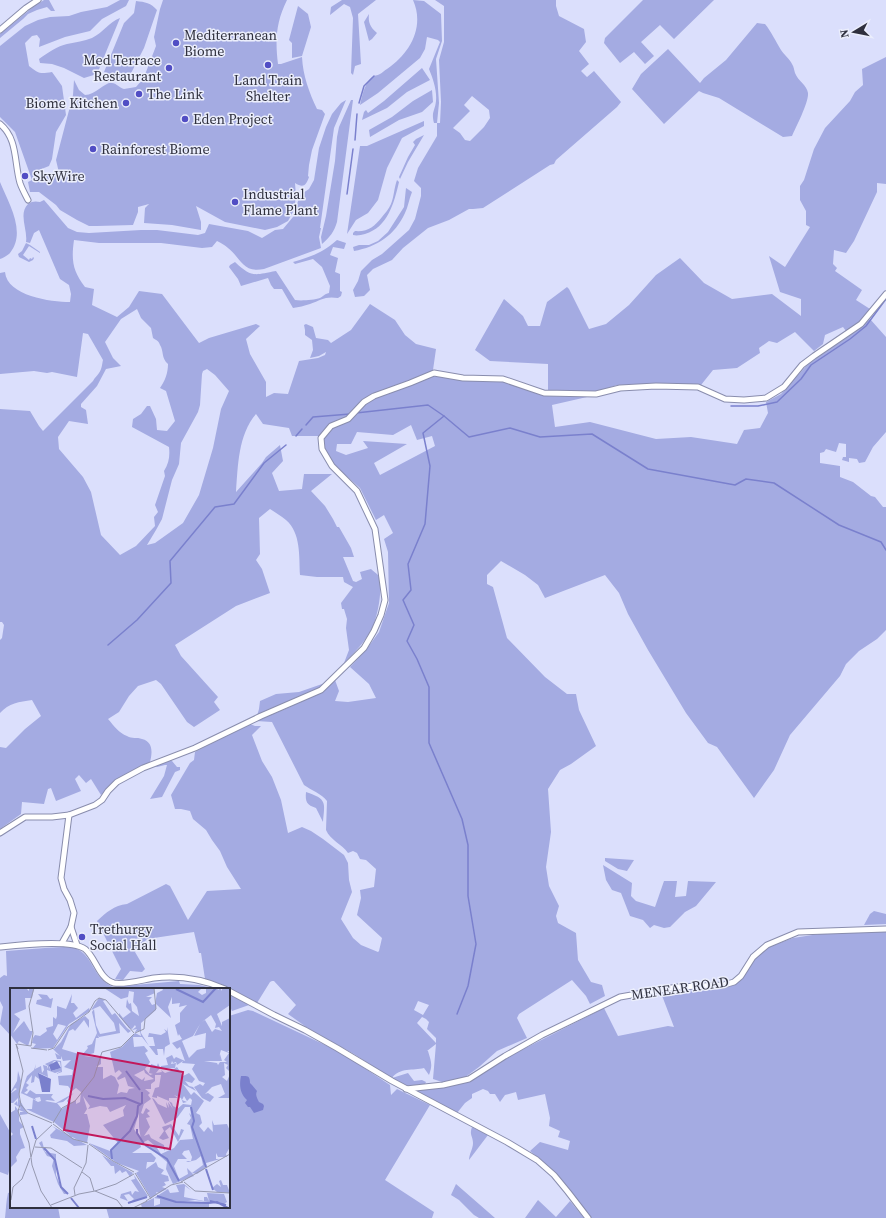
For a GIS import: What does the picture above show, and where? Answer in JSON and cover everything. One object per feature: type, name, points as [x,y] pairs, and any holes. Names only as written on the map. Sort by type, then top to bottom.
[{"type":"street","points":[[0,30],[38,0]]},
{"type":"street","points":[[0,124],[6,129],[13,143],[20,182],[28,200]]},
{"type":"street","points":[[0,833],[25,818],[70,815],[94,805],[102,800],[117,782],[143,768],[195,748],[261,716],[321,690],[364,648],[374,631],[385,600],[375,529],[357,491],[332,466],[322,449],[321,438],[330,426],[348,419],[364,402],[374,396],[410,384],[434,373],[463,378],[503,379],[544,394],[596,394],[620,388],[656,386],[698,387],[725,399],[744,400],[766,398],[784,387],[802,365],[861,324],[886,294]]},
{"type":"street","points":[[70,815],[61,878],[74,913],[72,927],[77,945]]},
{"type":"street","points":[[62,943],[72,927]]},
{"type":"street","name":"MENEAR ROAD","points":[[406,1089],[443,1085],[469,1079],[542,1034],[620,997],[677,988],[724,985],[734,982],[741,976],[753,957],[767,945],[798,932],[886,929]]},
{"type":"street","points":[[0,947],[62,943],[77,945],[84,948],[107,979],[115,983],[156,978],[185,977],[222,988]]},
{"type":"street","points":[[230,992],[318,1037],[406,1089],[507,1142],[537,1160],[554,1175],[588,1218]]},
{"type":"shaded area","points":[[44,0],[49,0],[55,11],[51,11],[47,7],[28,14],[0,38],[0,34]]},
{"type":"shaded area","name":"Eden Project","points":[[120,0],[129,0],[126,6],[102,19],[90,31],[65,37],[39,47],[40,39],[37,35],[32,36],[25,43],[29,66],[40,73],[52,72],[62,86],[66,115],[56,132],[52,159],[49,166],[34,172],[37,178],[54,174],[60,177],[56,160],[73,95],[74,80],[79,90],[85,95],[93,93],[110,83],[114,83],[124,89],[136,87],[142,80],[156,46],[154,37],[163,0],[287,0],[283,8],[277,31],[278,64],[302,57],[305,77],[311,96],[317,109],[322,110],[325,114],[312,150],[308,180],[302,186],[295,183],[296,196],[294,210],[288,221],[277,227],[265,230],[225,222],[196,206],[201,222],[201,230],[172,225],[144,223],[145,208],[149,204],[138,207],[138,212],[133,225],[89,226],[60,210],[39,192],[30,192],[28,182],[32,180],[15,132],[0,117],[0,46],[25,26],[38,20],[50,17],[69,16],[107,7]]},
{"type":"shaded area","points":[[342,0],[376,0],[358,14],[361,64],[355,66],[353,75],[351,73],[353,18],[350,7],[344,4],[330,15],[331,7]]},
{"type":"shaded area","points":[[413,0],[424,1],[441,14],[442,41],[436,59],[439,103],[437,123],[434,123],[433,116],[436,93],[429,69],[440,42],[427,37],[425,49],[420,58],[378,93],[360,105],[362,95],[370,79],[373,76],[381,74],[395,63],[413,39],[417,20]]},
{"type":"shaded area","points":[[435,0],[556,0],[559,16],[584,29],[586,42],[579,51],[589,64],[581,71],[587,77],[594,71],[621,102],[556,160],[554,164],[550,165],[483,208],[469,209],[449,220],[428,228],[403,248],[392,260],[373,269],[367,275],[370,290],[364,296],[355,297],[353,290],[361,271],[372,260],[382,254],[409,230],[415,219],[421,196],[421,188],[414,181],[418,168],[437,136],[437,123],[440,123],[441,102],[439,60],[444,42],[444,6]],"holes":[[[472,96],[489,110],[490,118],[484,127],[470,141],[465,140],[460,133],[453,128],[470,111],[464,105]]]},
{"type":"shaded area","points":[[643,0],[714,0],[674,39],[660,25],[641,42],[654,56],[645,64],[634,52],[620,63],[604,43],[605,38]]},
{"type":"shaded area","points":[[136,1],[148,3],[157,10],[144,48],[127,81],[104,72],[124,23],[134,13]]},
{"type":"shaded area","points":[[298,6],[308,14],[311,27],[302,56],[292,58],[292,43],[289,40]]},
{"type":"shaded area","points":[[369,14],[370,24],[377,33],[369,41],[364,22]]},
{"type":"shaded area","points":[[120,18],[97,74],[84,78],[64,68],[52,64],[40,63],[39,59],[53,50],[64,45],[92,38]]},
{"type":"shaded area","points":[[757,23],[765,24],[781,50],[791,62],[796,76],[804,85],[808,93],[802,114],[792,136],[783,137],[719,98],[699,91],[664,124],[632,89],[641,74],[668,49],[700,83],[726,60]]},
{"type":"shaded area","points":[[886,57],[886,184],[877,183],[877,192],[854,241],[846,253],[834,250],[833,264],[837,268],[835,271],[862,290],[856,300],[870,309],[859,323],[846,331],[843,327],[825,335],[823,344],[814,351],[795,332],[777,343],[769,341],[759,348],[760,353],[737,368],[713,370],[701,385],[617,385],[596,392],[548,390],[548,364],[490,361],[475,350],[504,299],[523,316],[528,326],[540,326],[547,302],[567,287],[589,329],[606,324],[629,305],[656,275],[680,258],[704,283],[732,299],[772,294],[801,316],[801,299],[780,292],[769,256],[785,267],[810,227],[806,225],[806,211],[800,200],[800,186],[804,180],[814,149],[825,128],[850,101],[855,92],[863,85],[862,69]]},
{"type":"shaded area","points":[[422,68],[430,80],[407,92],[387,108],[362,120],[366,110],[368,113]]},
{"type":"shaded area","points":[[432,90],[433,102],[422,112],[399,120],[370,137],[369,130],[392,117],[413,101]]},
{"type":"shaded area","points":[[346,100],[334,128],[319,237],[321,248],[264,269],[257,270],[247,267],[233,252],[217,241],[212,247],[202,248],[161,243],[99,243],[74,240],[73,260],[75,271],[85,287],[94,289],[92,305],[117,317],[129,307],[139,291],[162,294],[199,343],[209,338],[256,324],[260,326],[246,339],[250,354],[266,382],[266,397],[274,393],[288,394],[299,361],[318,358],[325,355],[326,352],[319,356],[310,358],[313,350],[312,340],[305,335],[304,325],[306,324],[313,327],[316,338],[328,340],[331,343],[351,330],[370,304],[395,320],[405,335],[416,344],[436,349],[433,370],[428,377],[433,376],[462,380],[504,382],[544,396],[587,397],[552,405],[555,427],[590,422],[656,439],[691,437],[737,444],[744,430],[760,428],[768,413],[766,402],[781,394],[808,364],[855,332],[870,319],[886,337],[886,432],[873,447],[865,462],[859,463],[857,459],[849,458],[849,462],[842,460],[843,457],[846,457],[846,444],[839,443],[836,452],[826,449],[824,452],[820,453],[820,463],[840,466],[840,477],[853,482],[871,496],[875,497],[883,507],[886,507],[886,630],[877,639],[859,651],[846,664],[840,676],[790,735],[774,770],[754,798],[717,747],[708,743],[686,713],[648,650],[628,614],[619,593],[605,575],[545,598],[538,585],[525,575],[501,561],[487,575],[487,584],[493,587],[507,638],[545,677],[567,694],[576,694],[579,710],[596,746],[560,770],[548,789],[551,832],[546,867],[549,886],[559,906],[556,916],[558,923],[576,933],[578,960],[591,982],[602,985],[605,996],[590,1004],[586,996],[572,980],[519,1014],[517,1018],[527,1038],[497,1051],[464,1078],[442,1082],[433,1079],[436,1044],[427,1051],[431,1063],[429,1075],[424,1068],[399,1072],[392,1078],[408,1073],[414,1081],[422,1080],[426,1082],[425,1084],[409,1086],[399,1083],[354,1054],[309,1029],[288,1014],[296,1005],[274,981],[270,982],[256,1003],[230,988],[205,979],[201,953],[199,953],[194,932],[147,939],[135,952],[145,969],[142,972],[130,971],[123,980],[115,979],[121,969],[97,921],[114,908],[127,904],[166,884],[170,886],[188,920],[207,891],[241,889],[227,867],[220,851],[206,830],[193,819],[190,811],[175,809],[171,795],[190,763],[194,760],[195,752],[250,724],[261,726],[252,735],[262,761],[272,777],[281,800],[288,833],[302,827],[323,839],[344,855],[348,863],[349,880],[352,892],[341,919],[353,938],[361,945],[378,952],[379,951],[382,938],[357,915],[361,898],[360,890],[374,887],[376,869],[366,860],[360,859],[357,853],[353,851],[348,853],[330,837],[326,830],[327,801],[304,785],[272,722],[256,721],[323,692],[335,680],[339,691],[335,701],[348,702],[376,698],[369,684],[350,667],[366,650],[379,632],[389,603],[388,552],[384,539],[393,533],[384,515],[376,520],[360,488],[334,465],[326,452],[322,439],[324,436],[292,436],[289,428],[263,424],[256,414],[250,422],[242,441],[238,461],[236,492],[266,457],[280,445],[283,461],[272,473],[279,491],[302,489],[304,474],[332,474],[311,491],[325,506],[351,548],[354,557],[343,557],[353,581],[356,582],[362,579],[360,572],[371,569],[378,575],[380,580],[379,604],[373,627],[355,652],[344,663],[349,650],[346,628],[347,619],[341,603],[353,587],[344,582],[343,577],[317,577],[300,575],[298,545],[294,531],[286,520],[270,509],[259,518],[260,554],[256,560],[262,569],[270,593],[236,606],[175,645],[181,656],[218,697],[214,702],[220,710],[194,727],[187,722],[161,684],[156,680],[138,686],[129,696],[119,712],[108,719],[124,735],[142,739],[149,743],[152,752],[150,762],[117,780],[101,795],[91,779],[86,783],[79,775],[75,779],[81,791],[56,801],[51,788],[48,789],[44,804],[22,802],[21,814],[0,829],[0,747],[6,748],[25,729],[41,716],[32,700],[11,705],[0,713],[0,640],[2,638],[4,625],[0,622],[0,409],[30,411],[43,431],[93,381],[100,371],[103,360],[88,334],[83,333],[77,377],[52,372],[47,373],[34,371],[0,374],[0,273],[5,272],[13,287],[21,292],[42,299],[70,302],[71,294],[69,285],[60,279],[39,230],[34,233],[30,243],[26,242],[24,217],[25,208],[31,202],[40,202],[44,200],[68,228],[77,232],[89,233],[157,230],[198,235],[205,233],[209,224],[248,231],[262,238],[275,230],[283,229],[293,217],[300,195],[309,189],[314,180],[319,148],[332,114],[341,103]],"holes":[[[137,309],[141,318],[151,328],[153,338],[160,344],[163,357],[168,364],[166,377],[160,388],[166,391],[175,421],[167,431],[157,430],[156,419],[150,406],[147,406],[141,414],[133,419],[132,427],[169,447],[169,456],[164,471],[165,476],[155,505],[158,512],[154,517],[155,526],[136,546],[120,555],[101,535],[91,492],[83,477],[59,449],[58,437],[69,421],[88,424],[86,410],[81,407],[81,404],[97,386],[106,369],[121,366],[113,358],[105,342],[121,319]],[[207,369],[215,375],[229,391],[221,409],[213,448],[199,495],[183,523],[155,543],[147,545],[162,519],[172,480],[179,464],[181,443],[198,412],[200,405],[202,374],[203,371]],[[411,425],[417,440],[432,436],[435,446],[380,475],[374,463],[407,444],[363,441],[368,448],[346,455],[336,451],[337,444],[351,444],[357,432],[393,435]],[[418,1001],[429,1005],[423,1015],[414,1010]],[[422,1017],[429,1022],[427,1029],[436,1038],[436,1043],[417,1023]]]},
{"type":"shaded area","points":[[351,100],[353,100],[337,222],[335,229],[322,244],[321,237],[335,161],[339,127]]},
{"type":"shaded area","points":[[424,121],[424,126],[402,138],[387,168],[378,200],[368,213],[356,220],[347,234],[360,146],[367,146]]},
{"type":"shaded area","points":[[424,135],[400,179],[399,177],[415,145],[413,142]]},
{"type":"shaded area","points":[[397,180],[399,182],[395,198],[385,220],[373,231],[362,235],[353,235],[355,231],[367,230],[376,224],[382,217],[391,204]]},
{"type":"shaded area","points":[[0,182],[14,217],[17,236],[15,245],[10,253],[0,259]]},
{"type":"shaded area","points":[[406,188],[412,192],[405,213],[396,228],[391,234],[378,243],[354,251],[353,247],[359,245],[369,245],[378,241],[388,232],[404,207]]},
{"type":"shaded area","points":[[337,240],[346,243],[344,249],[333,247],[330,255],[338,258],[335,272],[340,274],[340,291],[342,292],[341,296],[338,298],[326,298],[308,305],[293,308],[282,289],[274,289],[268,278],[241,286],[238,279],[229,267],[235,262],[245,271],[254,274],[263,274],[276,271],[295,300],[317,299],[329,293],[330,286],[322,267],[313,259],[295,264],[293,262],[316,254]]},
{"type":"shaded area","points":[[26,243],[40,252],[29,246],[23,255],[29,260],[30,258],[34,258],[29,262],[19,257],[18,254],[22,251]]},
{"type":"shaded area","points":[[325,683],[320,689],[257,716],[260,701],[276,694],[299,692]]},
{"type":"shaded area","points":[[168,759],[177,767],[180,767],[180,770],[175,772],[162,797],[150,799],[164,776],[167,765],[155,766]]},
{"type":"shaded area","points":[[306,792],[318,797],[323,802],[323,822],[316,808],[307,803]]},
{"type":"shaded area","points":[[605,858],[634,860],[627,871],[618,869],[605,861]]},
{"type":"shaded area","points":[[603,865],[632,883],[631,896],[636,901],[655,907],[664,881],[677,881],[675,897],[686,896],[688,881],[716,882],[696,906],[685,912],[670,927],[664,928],[654,925],[650,928],[643,920],[630,916],[621,893],[612,890],[606,880]]},
{"type":"shaded area","points":[[874,911],[886,914],[886,924],[864,925],[870,914]]},
{"type":"shaded area","points":[[886,932],[886,1218],[591,1218],[555,1174],[530,1151],[540,1142],[568,1150],[570,1141],[558,1137],[560,1131],[549,1126],[550,1118],[545,1094],[518,1100],[516,1092],[505,1095],[500,1102],[495,1094],[490,1094],[488,1091],[483,1089],[472,1094],[472,1098],[465,1103],[457,1113],[416,1091],[470,1081],[506,1058],[604,1008],[618,1036],[668,1026],[674,1027],[661,993],[723,989],[734,985],[745,974],[755,959],[769,947],[793,938],[819,934]]},
{"type":"shaded area","points":[[67,947],[75,948],[88,958],[101,979],[113,987],[179,981],[180,984],[199,985],[212,988],[10,988],[10,1035],[0,1024],[3,1007],[0,1001],[0,978],[4,975],[7,976],[6,951]]},
{"type":"shaded area","points":[[230,995],[249,1005],[232,1011],[230,1007]]},
{"type":"shaded area","points":[[248,1010],[253,1011],[340,1052],[390,1085],[391,1095],[397,1089],[430,1105],[385,1180],[434,1212],[432,1218],[109,1218],[106,1208],[230,1208],[230,1016]]},
{"type":"shaded area","points":[[241,1076],[249,1077],[250,1083],[257,1091],[256,1095],[259,1102],[264,1106],[263,1110],[254,1113],[245,1103],[247,1100],[241,1089]]},
{"type":"shaded area","points":[[0,1114],[10,1132],[10,1171],[8,1175],[0,1172]]},
{"type":"shaded area","points":[[472,1127],[488,1135],[469,1160],[473,1145],[471,1132]]},
{"type":"shaded area","points":[[456,1184],[495,1218],[479,1218],[459,1200],[451,1195]]},
{"type":"shaded area","points":[[10,1192],[10,1208],[58,1208],[60,1218],[5,1218],[8,1193]]},
{"type":"shaded area","points":[[538,1200],[556,1217],[570,1201],[584,1218],[525,1218]]},
{"type":"waterway","points":[[194,58],[197,56],[197,53]]},
{"type":"waterway","points":[[359,103],[364,86],[374,76]]},
{"type":"waterway","points":[[355,140],[357,114]]},
{"type":"waterway","points":[[347,194],[353,149]]},
{"type":"waterway","points":[[731,406],[758,406],[777,402],[801,379],[811,365],[850,339],[866,326],[886,299]]},
{"type":"waterway","points":[[356,413],[428,405],[469,437],[510,428],[540,437],[592,434],[648,469],[735,485],[746,479],[774,483],[839,525],[881,542],[886,550]]},
{"type":"waterway","points":[[306,425],[313,417],[350,414]]},
{"type":"waterway","points":[[444,416],[423,433],[430,466],[425,524],[408,564],[411,590],[403,600],[414,625],[407,641],[417,659],[429,687],[429,743],[462,819],[468,845],[468,896],[476,944],[468,986],[457,1014]]},
{"type":"waterway","points":[[296,436],[302,429]]},
{"type":"waterway","points":[[108,645],[137,620],[171,583],[170,561],[215,507],[234,504],[264,463],[286,445]]},
{"type":"place","name":"Mediterranean Biome","points":[[176,43]]},
{"type":"place","name":"Land Train Shelter","points":[[268,65]]},
{"type":"place","name":"Med Terrace Restaurant","points":[[169,68]]},
{"type":"place","name":"The Link","points":[[139,94]]},
{"type":"place","name":"Biome Kitchen","points":[[126,103]]},
{"type":"place","name":"Eden Project","points":[[185,119]]},
{"type":"place","name":"Rainforest Biome","points":[[93,149]]},
{"type":"place","name":"SkyWire","points":[[25,176]]},
{"type":"place","name":"Industrial Flame Plant","points":[[235,202]]},
{"type":"place","name":"Trethurgy Social Hall","points":[[82,937]]}]
